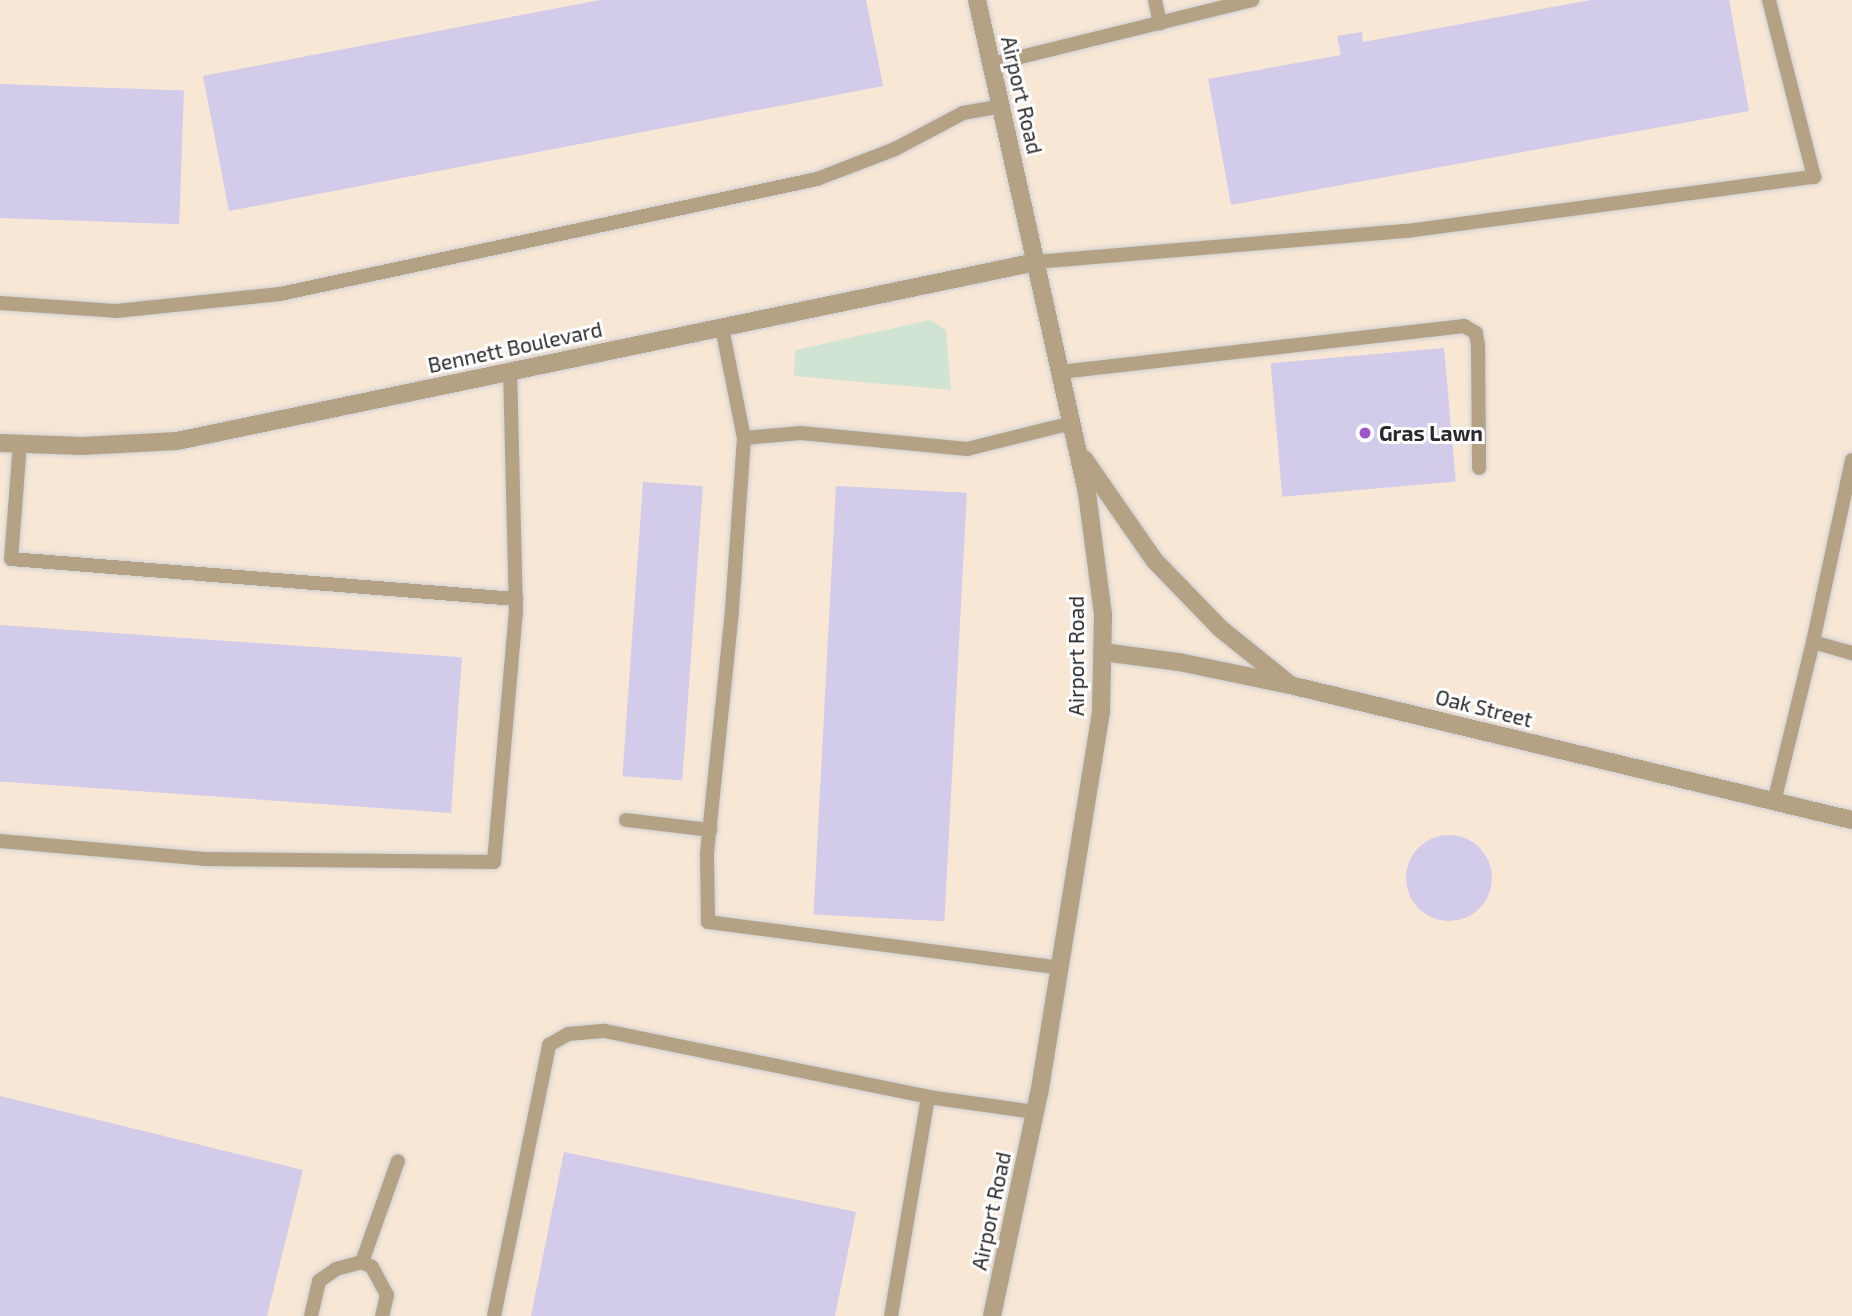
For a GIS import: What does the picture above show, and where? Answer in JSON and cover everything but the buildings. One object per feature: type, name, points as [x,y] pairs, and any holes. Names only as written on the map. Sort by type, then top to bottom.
[{"type":"street","name":"Airport Road","points":[[977,0],[1078,451],[1103,615],[1101,712],[1035,1112],[992,1316]]},
{"type":"street","name":"Bennett Boulevard","points":[[0,443],[82,446],[177,441],[1037,262]]},
{"type":"street","points":[[1078,451],[1155,562],[1220,629],[1290,685]]},
{"type":"street","name":"Oak Street","points":[[1103,652],[1179,662],[1290,685],[1852,820]]},
{"type":"lane","points":[[1155,0],[1160,23]]},
{"type":"lane","points":[[992,64],[1252,0]]},
{"type":"lane","points":[[1037,262],[1407,232],[1814,177],[1769,0]]},
{"type":"lane","points":[[0,303],[116,311],[280,294],[817,179],[895,149],[963,113],[1002,106]]},
{"type":"lane","points":[[1060,372],[1464,326],[1476,333],[1478,346],[1479,468]]},
{"type":"lane","points":[[722,328],[744,439],[710,830],[708,922],[1060,968]]},
{"type":"lane","points":[[0,841],[204,859],[494,863],[516,599],[510,371]]},
{"type":"lane","points":[[744,439],[801,433],[967,449],[1072,423]]},
{"type":"lane","points":[[20,443],[11,559],[516,599]]},
{"type":"lane","points":[[1774,802],[1813,642],[1852,460]]},
{"type":"lane","points":[[1813,642],[1852,653]]},
{"type":"lane","points":[[626,820],[710,830]]},
{"type":"lane","points":[[494,1316],[549,1045],[568,1034],[605,1031],[928,1097],[1035,1112]]},
{"type":"lane","points":[[891,1316],[928,1097]]},
{"type":"lane","points":[[362,1262],[398,1161]]},
{"type":"lane","points":[[311,1316],[319,1281],[345,1265],[362,1262],[372,1267],[387,1295],[382,1316]]},
{"type":"shaded area","points":[[0,0],[1852,0],[1852,1316],[0,1316]]},
{"type":"green space","points":[[930,320],[946,330],[951,390],[794,376],[795,350]]},
{"type":"place","name":"Gras Lawn","points":[[1365,433]]}]
